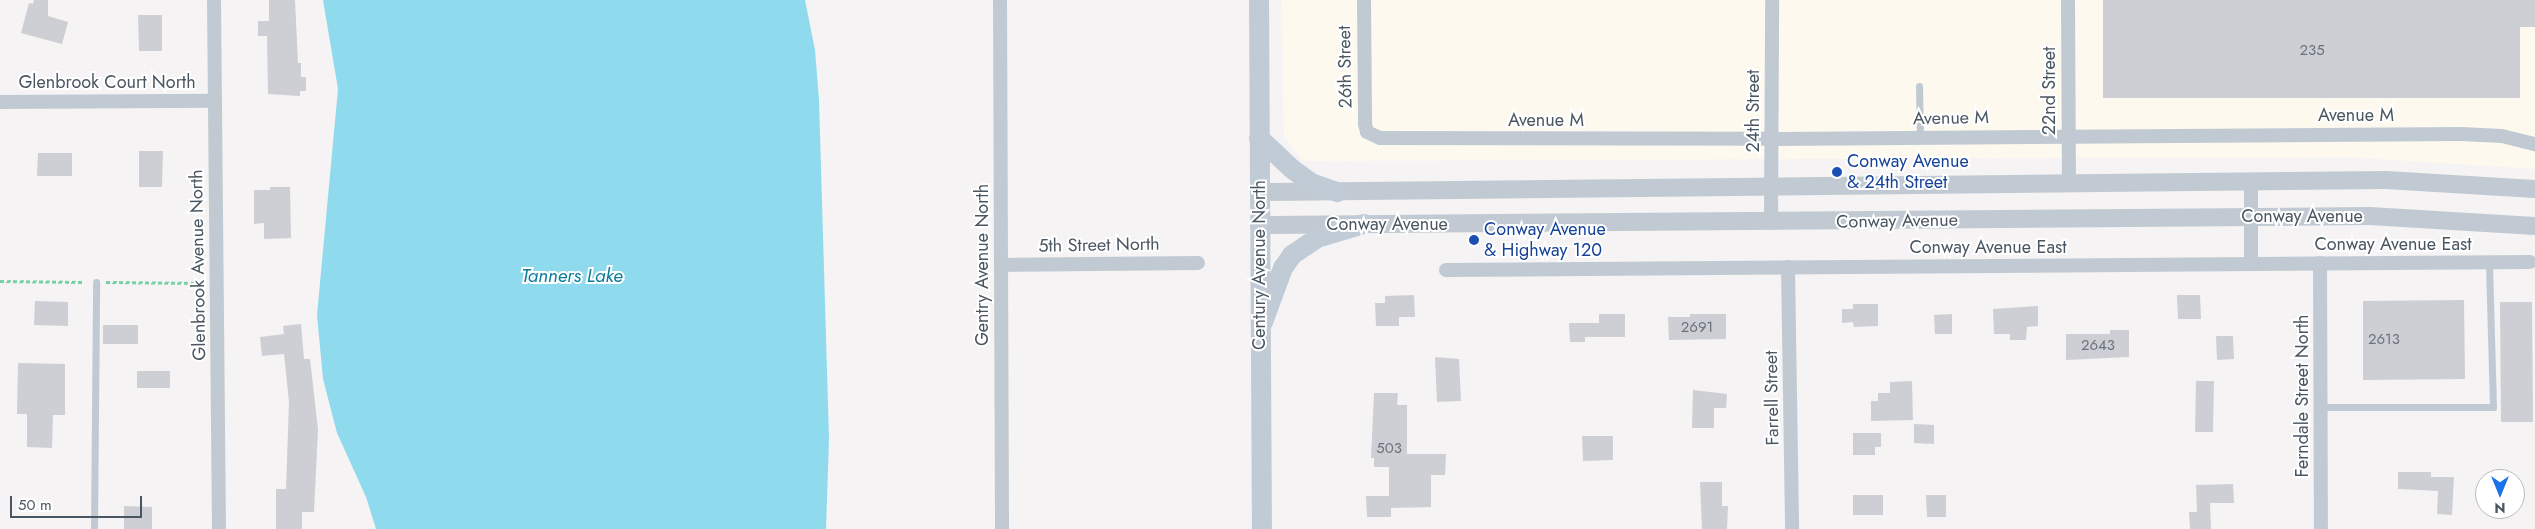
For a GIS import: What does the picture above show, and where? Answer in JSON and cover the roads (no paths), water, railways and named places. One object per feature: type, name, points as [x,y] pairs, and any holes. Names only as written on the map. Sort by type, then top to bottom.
[{"type":"main road","name":"Century Avenue North","points":[[1259,0],[1259,333],[1262,529]]},
{"type":"main road","points":[[1259,138],[1292,169],[1311,183],[1337,192]]},
{"type":"main road","points":[[1259,333],[1283,268],[1292,255],[1317,238],[1364,224]]},
{"type":"street","name":"Glenbrook Avenue North","points":[[214,0],[219,529]]},
{"type":"street","name":"Gentry Avenue North","points":[[1000,0],[1002,529]]},
{"type":"street","name":"26th Street","points":[[1364,0],[1368,132]]},
{"type":"street","name":"24th Street","points":[[1771,223],[1772,0]]},
{"type":"street","name":"22nd Street","points":[[2068,0],[2067,134],[2069,182]]},
{"type":"street","name":"Glenbrook Court North","points":[[0,102],[215,101]]},
{"type":"street","name":"Avenue M","points":[[1368,132],[1395,139],[1772,139],[2067,134],[2461,134],[2502,136],[2535,144]]},
{"type":"street","name":"Conway Avenue","points":[[1259,192],[2251,181],[2432,181],[2535,190]]},
{"type":"street","points":[[2251,181],[2251,264]]},
{"type":"street","name":"Conway Avenue","points":[[1259,225],[1771,223],[2370,216],[2535,226]]},
{"type":"street","name":"Conway Avenue East","points":[[1446,270],[2532,262]]},
{"type":"street","name":"5th Street North","points":[[1001,265],[1198,263]]},
{"type":"street","name":"Ferndale Street North","points":[[2320,263],[2321,529]]},
{"type":"street","name":"Farrell Street","points":[[1788,267],[1792,529]]},
{"type":"lane","points":[[1919,86],[1920,137]]},
{"type":"lane","points":[[2321,407],[2492,407],[2489,262]]},
{"type":"lane","points":[[94,529],[96,282]]},
{"type":"water","name":"Tanners Lake","points":[[323,0],[805,0],[815,50],[819,100],[829,439],[826,529],[376,529],[366,497],[337,433],[323,379],[317,315],[338,89]]},
{"type":"place","name":"Conway Avenue & 24th Street","points":[[1837,172]]},
{"type":"place","name":"Conway Avenue & Highway 120","points":[[1474,240]]}]
